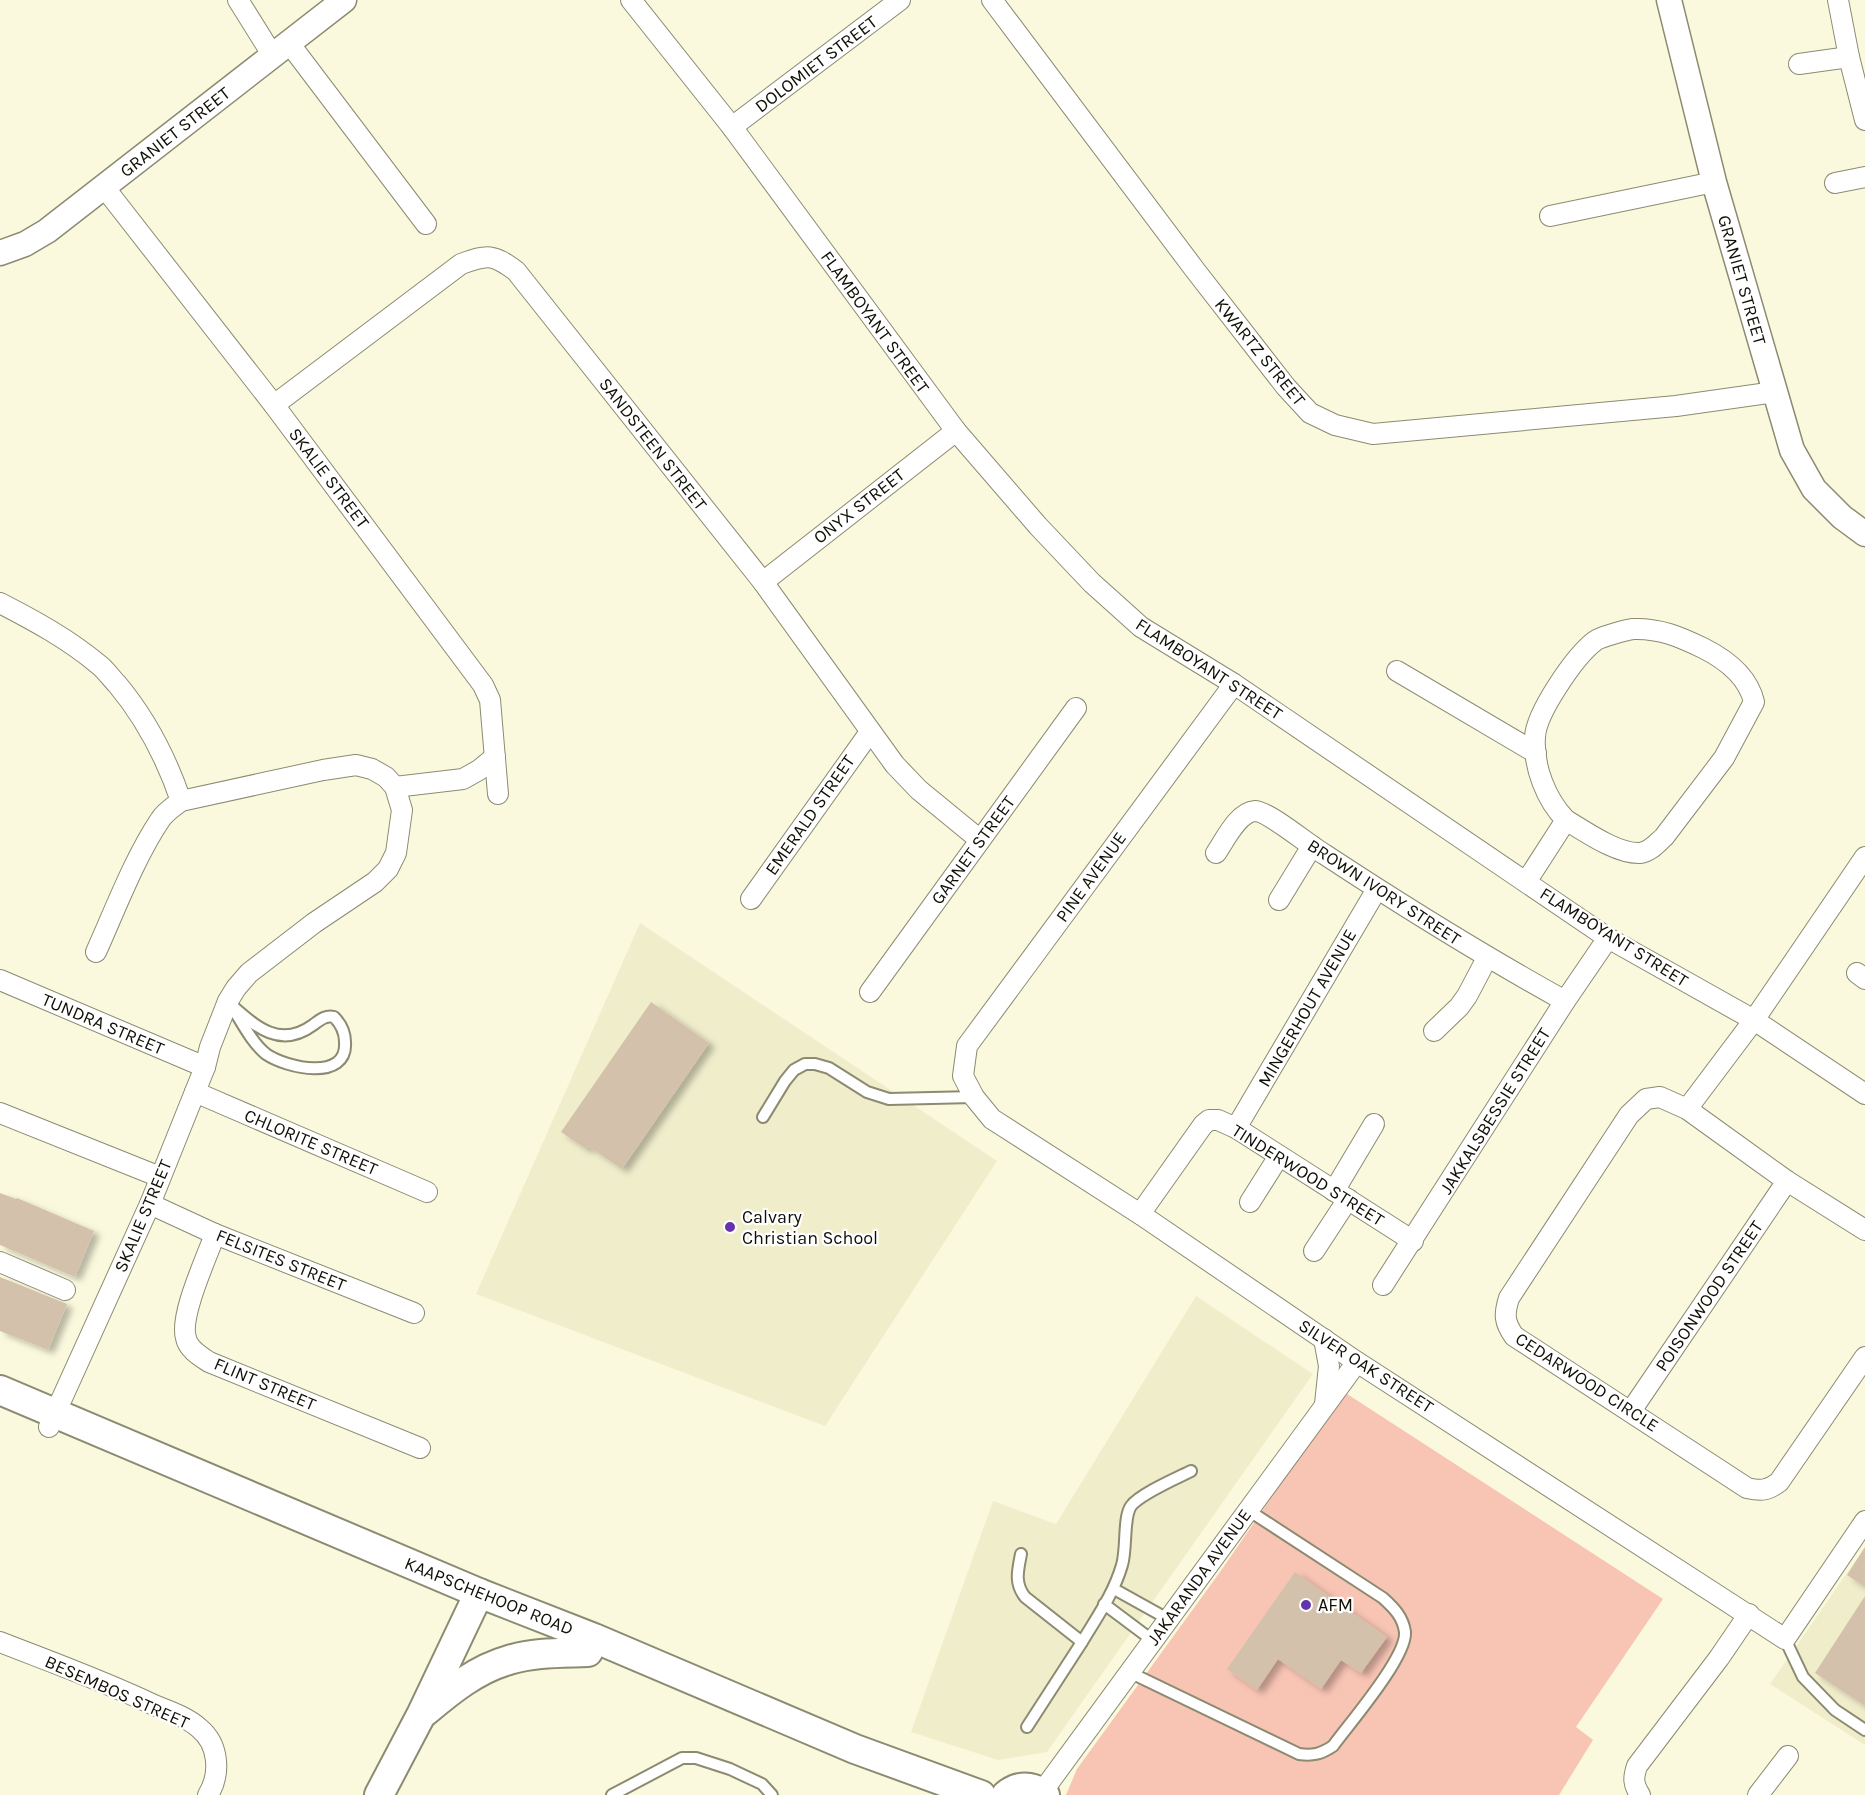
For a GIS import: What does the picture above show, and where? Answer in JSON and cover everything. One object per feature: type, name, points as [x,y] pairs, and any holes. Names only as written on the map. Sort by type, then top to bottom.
[{"type":"main road","name":"KAAPSCHEHOOP ROAD","points":[[0,1390],[52,1420],[476,1600],[588,1652],[849,1764],[934,1795]]},
{"type":"main road","name":"KAAPSCHEHOOP ROAD","points":[[0,1406],[52,1420]]},
{"type":"main road","name":"KAAPSCHEHOOP ROAD","points":[[476,1600],[594,1638],[855,1749],[981,1795]]},
{"type":"main road","points":[[379,1795],[421,1715],[476,1600]]},
{"type":"main road","points":[[421,1715],[470,1678],[510,1659],[553,1653],[588,1652]]},
{"type":"main road","points":[[1005,1795],[1024,1787],[1043,1794]]},
{"type":"street","points":[[238,0],[426,224]]},
{"type":"street","name":"GRANIET STREET","points":[[0,252],[25,244],[47,231],[344,0]]},
{"type":"street","name":"FLAMBOYANT STREET","points":[[631,0],[732,127],[956,430],[1038,526],[1092,584],[1141,627],[1234,684],[1608,938],[1754,1020],[1865,1094]]},
{"type":"street","name":"DOLOMIET STREET","points":[[732,127],[900,0]]},
{"type":"street","name":"KWARTZ STREET","points":[[992,0],[1286,387],[1310,413],[1335,425],[1373,434],[1644,410],[1775,392]]},
{"type":"street","name":"GRANIET STREET","points":[[1669,0],[1713,182],[1792,450],[1814,489],[1842,517],[1865,534]]},
{"type":"street","points":[[1838,0],[1848,57],[1865,120]]},
{"type":"street","points":[[1799,64],[1848,57]]},
{"type":"street","points":[[1835,183],[1865,177]]},
{"type":"street","points":[[1550,216],[1713,182]]},
{"type":"street","name":"SKALIE STREET","points":[[104,187],[274,405],[483,685],[490,700],[498,794]]},
{"type":"street","name":"SANDSTEEN STREET","points":[[274,405],[461,264],[481,257],[500,259],[516,271],[763,582],[895,765],[919,790],[980,840]]},
{"type":"street","name":"ONYX STREET","points":[[763,582],[956,430]]},
{"type":"street","points":[[0,603],[46,626],[100,665],[136,706],[154,736],[170,769],[181,801]]},
{"type":"street","points":[[1632,629],[1672,633],[1714,653],[1740,674],[1751,688],[1754,702],[1724,758],[1681,816],[1653,848],[1641,853],[1622,849],[1604,842],[1566,820],[1558,812],[1544,786],[1536,753],[1536,730],[1546,707],[1569,670],[1596,640],[1632,629]]},
{"type":"street","points":[[1396,671],[1536,753]]},
{"type":"street","name":"PINE AVENUE","points":[[963,1076],[967,1046],[1234,684]]},
{"type":"street","name":"GARNET STREET","points":[[870,992],[1076,708]]},
{"type":"street","name":"EMERALD STREET","points":[[751,899],[870,732]]},
{"type":"street","points":[[96,952],[135,866],[160,820],[169,809],[181,801],[312,772],[356,765],[372,769],[386,777],[395,787],[464,779],[495,757]]},
{"type":"street","name":"SKALIE STREET","points":[[52,1420],[150,1203],[205,1067],[210,1047],[236,988],[249,973],[314,923],[375,882],[388,869],[396,853],[402,810],[395,787]]},
{"type":"street","name":"BROWN IVORY STREET","points":[[1216,853],[1247,813],[1257,811],[1270,816],[1377,889],[1487,958],[1565,1001]]},
{"type":"street","points":[[1526,882],[1566,820]]},
{"type":"street","points":[[1279,900],[1312,846]]},
{"type":"street","points":[[1688,1109],[1754,1020],[1865,857]]},
{"type":"street","name":"MINGERHOUT AVENUE","points":[[1236,1128],[1377,889]]},
{"type":"street","name":"JAKKALSBESSIE STREET","points":[[1383,1285],[1565,1001],[1608,938]]},
{"type":"street","points":[[1434,1031],[1463,1001],[1487,958]]},
{"type":"street","name":"TUNDRA STREET","points":[[0,980],[205,1067]]},
{"type":"street","name":"SILVER OAK STREET","points":[[963,1076],[974,1097],[992,1119],[1140,1214],[1357,1362],[1785,1639]]},
{"type":"street","name":"CHLORITE STREET","points":[[195,1092],[427,1192]]},
{"type":"street","name":"CEDARWOOD CIRCLE","points":[[1865,1230],[1786,1181],[1688,1109],[1660,1097],[1646,1099],[1629,1115],[1509,1298],[1504,1313],[1506,1325],[1514,1336],[1747,1488],[1760,1491],[1769,1490],[1779,1482],[1865,1357]]},
{"type":"street","points":[[0,1113],[160,1177]]},
{"type":"street","name":"TINDERWOOD STREET","points":[[1140,1214],[1203,1125],[1209,1120],[1218,1120],[1236,1128],[1413,1241]]},
{"type":"street","points":[[1314,1251],[1374,1124]]},
{"type":"street","points":[[1250,1202],[1279,1156]]},
{"type":"street","name":"POISONWOOD STREET","points":[[1631,1411],[1786,1181]]},
{"type":"street","name":"FELSITES STREET","points":[[150,1203],[215,1234],[414,1313]]},
{"type":"street","name":"FLINT STREET","points":[[215,1234],[184,1328],[186,1341],[195,1352],[209,1362],[420,1449]]},
{"type":"street","points":[[0,1262],[65,1290]]},
{"type":"street","points":[[1324,1339],[1329,1366],[1324,1406]]},
{"type":"street","name":"JAKARANDA AVENUE","points":[[1043,1794],[1152,1640],[1357,1362]]},
{"type":"street","points":[[1785,1639],[1865,1521]]},
{"type":"street","points":[[1640,1795],[1633,1778],[1637,1766],[1719,1658],[1749,1614]]},
{"type":"street","name":"BESEMBOS STREET","points":[[0,1642],[138,1697],[200,1728],[213,1745],[218,1766],[212,1789],[208,1795]]},
{"type":"street","points":[[1758,1795],[1788,1756]]},
{"type":"lane","points":[[229,1002],[256,1027],[278,1035],[299,1034],[326,1017],[334,1017],[342,1027],[345,1038],[346,1047],[343,1057],[336,1064],[314,1070],[268,1055],[253,1038],[229,1002]]},
{"type":"lane","points":[[763,1117],[785,1081],[794,1070],[805,1064],[829,1068],[867,1092],[889,1099],[974,1097]]},
{"type":"lane","points":[[1027,1727],[1114,1589],[1127,1543],[1127,1519],[1131,1506],[1191,1470]]},
{"type":"lane","points":[[1129,1672],[1299,1754],[1312,1756],[1333,1746],[1393,1666],[1403,1645],[1405,1634],[1402,1620],[1396,1610],[1383,1598],[1248,1510]]},
{"type":"lane","points":[[1021,1554],[1017,1577],[1020,1590],[1025,1597],[1082,1642]]},
{"type":"lane","points":[[1114,1589],[1168,1619]]},
{"type":"lane","points":[[1104,1604],[1152,1640]]},
{"type":"lane","points":[[1785,1639],[1803,1677],[1835,1710],[1865,1730]]},
{"type":"lane","points":[[612,1795],[682,1758],[696,1758],[730,1769],[762,1784],[772,1795]]},
{"type":"shaded area","name":"Calvary Christian School","points":[[640,923],[997,1161],[825,1426],[476,1294]]},
{"type":"shaded area","points":[[1196,1296],[1313,1374],[1047,1752],[998,1760],[911,1732],[993,1501],[1056,1524]]},
{"type":"shaded area","points":[[1344,1392],[1663,1599],[1576,1727],[1593,1740],[1559,1795],[1066,1795],[1077,1769],[1220,1572]]},
{"type":"shaded area","points":[[1865,1547],[1865,1745],[1770,1684]]},
{"type":"building","points":[[651,1002],[709,1043],[622,1169],[588,1146],[586,1149],[561,1132]]},
{"type":"building","points":[[0,1193],[94,1231],[75,1277],[0,1245]]},
{"type":"building","points":[[0,1277],[67,1304],[48,1350],[0,1331]]},
{"type":"building","points":[[1865,1547],[1865,1587],[1847,1575]]},
{"type":"building","name":"AFM","points":[[1295,1572],[1387,1637],[1361,1673],[1341,1660],[1321,1689],[1278,1659],[1257,1690],[1227,1669]]},
{"type":"building","points":[[1865,1596],[1865,1706],[1815,1673]]},
{"type":"place","name":"Calvary Christian School","points":[[730,1227]]},
{"type":"place","name":"AFM","points":[[1306,1605]]}]
